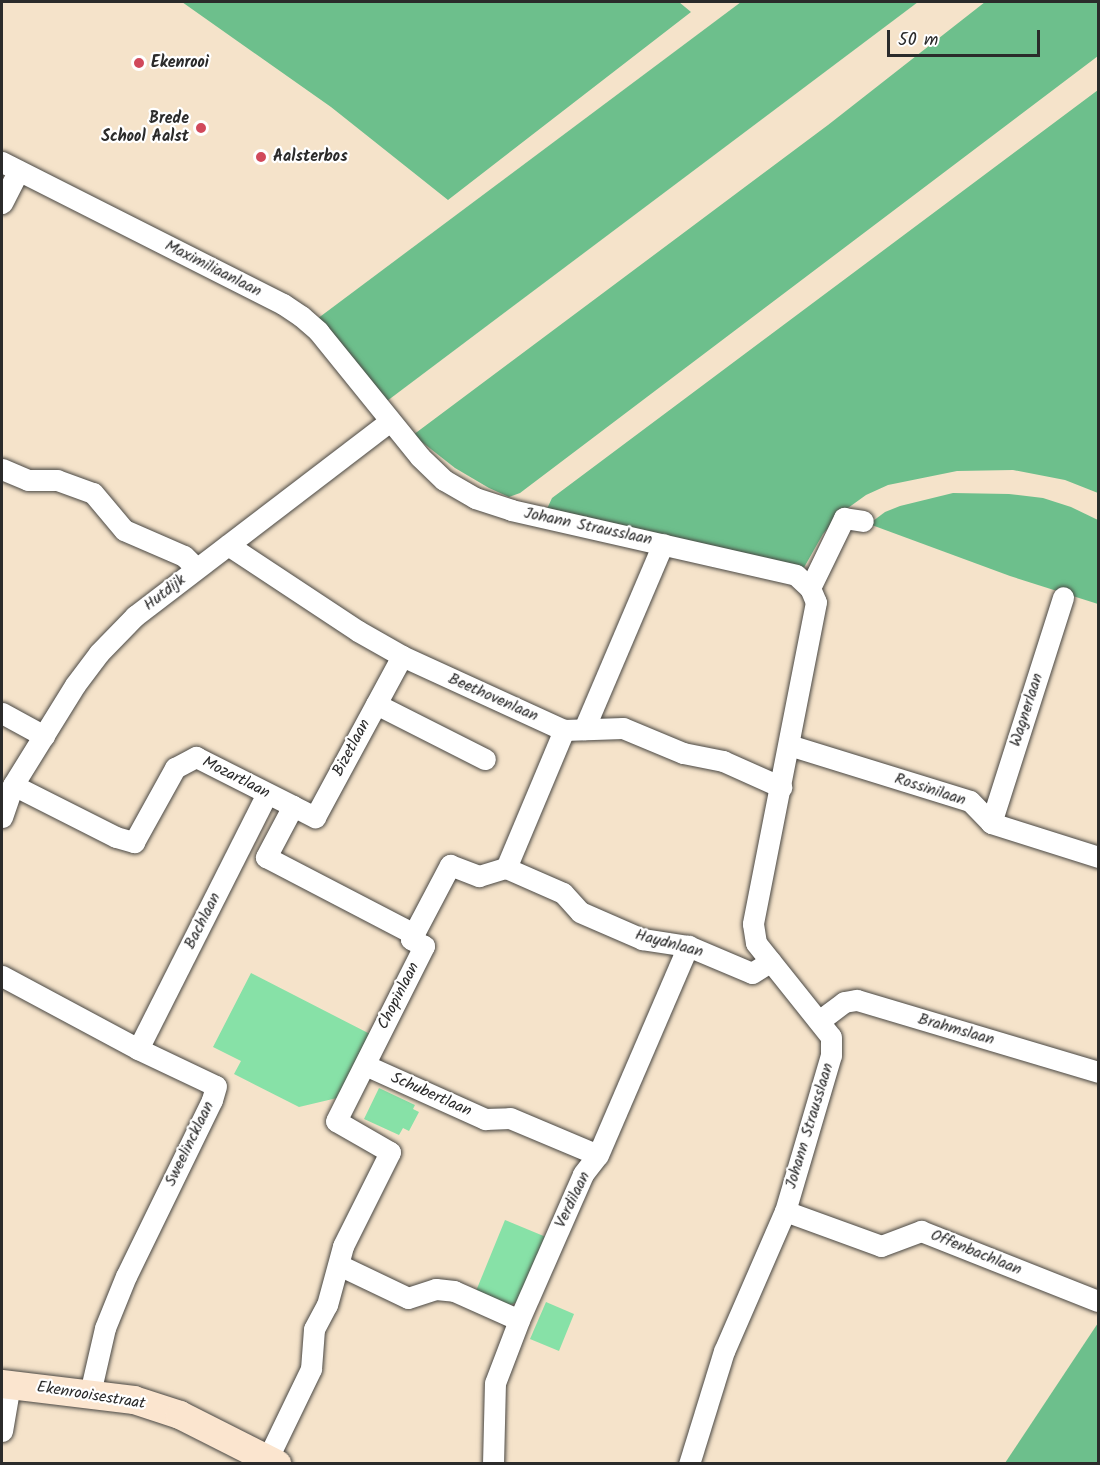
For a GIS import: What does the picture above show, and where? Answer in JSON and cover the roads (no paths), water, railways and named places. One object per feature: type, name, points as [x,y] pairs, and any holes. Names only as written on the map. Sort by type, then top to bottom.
[{"type":"street","points":[[2,203],[10,166]]},
{"type":"street","name":"Maximiliaanlaan","points":[[10,166],[273,299],[301,316],[318,331],[388,422]]},
{"type":"street","name":"Johann Strausslaan","points":[[388,422],[444,480],[475,498],[511,510],[796,575],[810,588],[816,602],[753,924],[756,943],[831,1037],[831,1055],[785,1211],[724,1351],[695,1462]]},
{"type":"street","name":"Hutdijk","points":[[2,817],[13,785],[75,685],[99,653],[135,616],[388,422]]},
{"type":"street","points":[[2,469],[28,480],[57,480],[93,493],[124,530],[184,556],[196,568]]},
{"type":"street","points":[[810,588],[844,518],[862,521]]},
{"type":"street","points":[[293,806],[266,857],[414,933],[450,865],[479,876],[506,868],[663,544]]},
{"type":"street","name":"Beethovenlaan","points":[[228,545],[358,631],[402,656],[574,729],[623,728],[683,753],[723,761],[781,787]]},
{"type":"street","name":"Wagnerlaan","points":[[991,823],[1063,597]]},
{"type":"street","name":"Bizetlaan","points":[[293,806],[315,818],[402,656]]},
{"type":"street","points":[[376,704],[485,759]]},
{"type":"street","points":[[2,713],[44,736]]},
{"type":"street","name":"Rossinilaan","points":[[789,745],[970,801],[991,823],[1098,857]]},
{"type":"street","name":"Mozartlaan","points":[[13,785],[116,837],[134,842],[175,768],[196,757],[293,806]]},
{"type":"street","name":"Bachlaan","points":[[138,1048],[267,794]]},
{"type":"street","name":"Haydnlaan","points":[[506,868],[562,893],[580,912],[642,939],[688,946],[752,973],[771,961]]},
{"type":"street","name":"Chopinlaan","points":[[269,1462],[311,1369],[314,1329],[327,1305],[343,1246],[390,1152],[336,1121],[424,946],[411,939],[414,933]]},
{"type":"street","name":"Verdilaan","points":[[493,1464],[495,1383],[519,1320],[583,1174],[598,1155],[688,946]]},
{"type":"street","name":"Sweelincklaan","points":[[2,976],[138,1048],[216,1086],[212,1100],[126,1276],[105,1328],[90,1393]]},
{"type":"street","name":"Brahmslaan","points":[[819,1021],[844,1002],[856,1000],[1098,1072]]},
{"type":"street","name":"Schubertlaan","points":[[365,1065],[485,1119],[510,1118],[598,1155]]},
{"type":"street","name":"Offenbachlaan","points":[[785,1211],[881,1246],[921,1231],[1098,1301]]},
{"type":"street","points":[[339,1265],[408,1298],[436,1289],[454,1291],[519,1320]]},
{"type":"street","points":[[2,1431],[6,1384]]},
{"type":"street","name":"Ekenrooisestraat","points":[[6,1384],[134,1400],[180,1415],[269,1462]]},
{"type":"place","name":"Ekenrooi","points":[[139,63]]},
{"type":"place","name":"Brede School Aalst","points":[[201,128]]},
{"type":"place","name":"Aalsterbos","points":[[261,157]]}]
